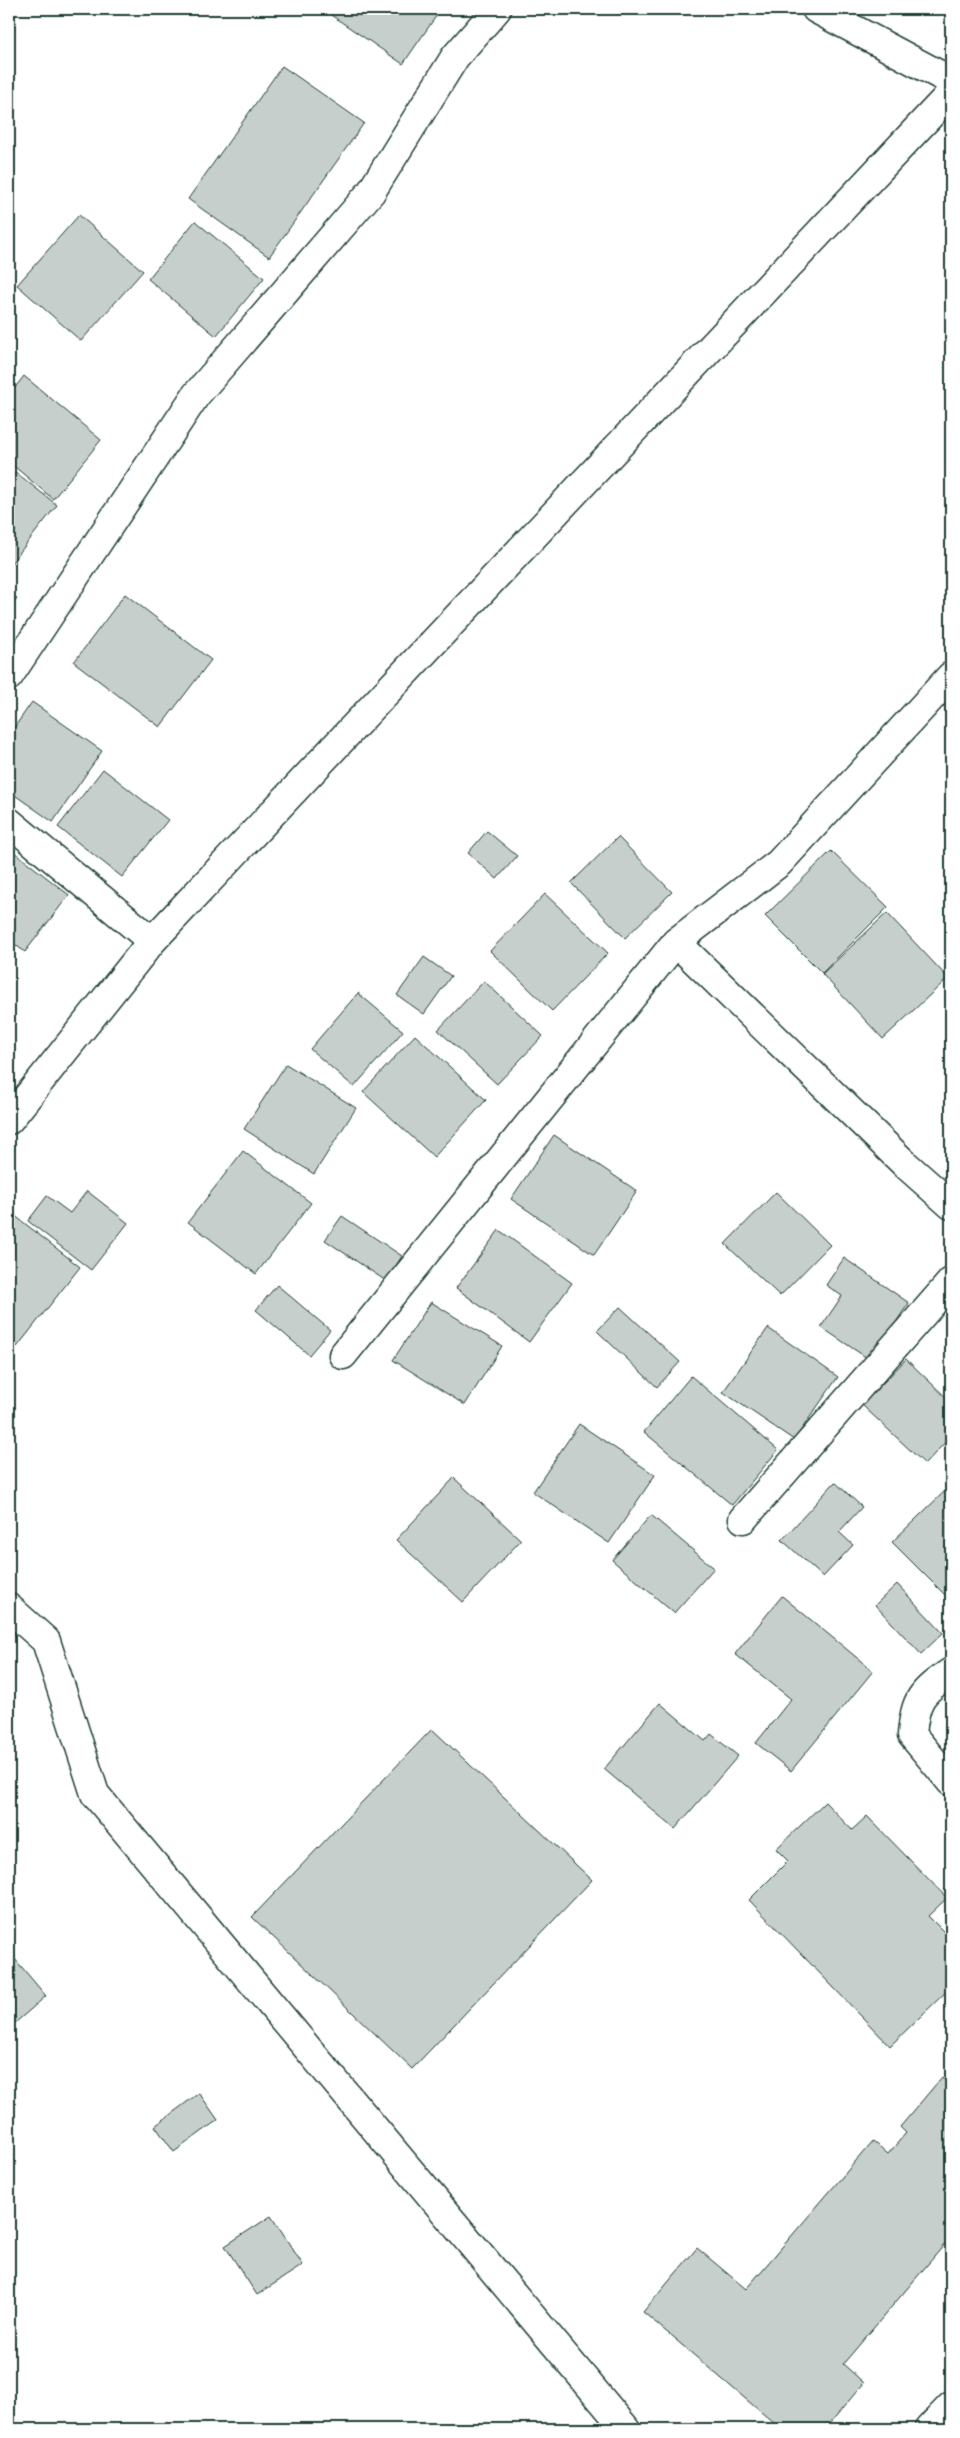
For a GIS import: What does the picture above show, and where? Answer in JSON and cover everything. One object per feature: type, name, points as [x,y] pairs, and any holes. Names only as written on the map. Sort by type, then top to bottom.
[{"type":"street","points":[[9,676],[196,395],[371,192],[455,57],[497,9]]},
{"type":"street","points":[[816,9],[951,81]]},
{"type":"street","points":[[9,1120],[152,941],[951,93]]},
{"type":"street","points":[[343,1355],[676,942],[779,863],[951,676]]},
{"type":"street","points":[[9,822],[152,941]]},
{"type":"street","points":[[676,942],[906,1165],[951,1205]]},
{"type":"street","points":[[743,1519],[951,1282]]},
{"type":"street","points":[[9,1608],[46,1641],[94,1794],[626,2429]]},
{"type":"street","points":[[951,1672],[926,1688],[914,1711],[912,1735],[951,1782]]},
{"type":"street","points":[[929,2429],[951,2406]]},
{"type":"building","points":[[335,9],[441,9],[403,64],[331,15]]},
{"type":"building","points":[[282,66],[364,123],[269,257],[188,199]]},
{"type":"building","points":[[79,215],[143,271],[81,341],[17,285]]},
{"type":"building","points":[[195,221],[264,278],[216,336],[148,279]]},
{"type":"building","points":[[24,376],[101,440],[53,499],[9,462],[9,395]]},
{"type":"building","points":[[9,467],[57,505],[9,566]]},
{"type":"building","points":[[9,593],[17,599],[9,610]]},
{"type":"building","points":[[125,594],[211,660],[160,727],[74,662]]},
{"type":"building","points":[[32,702],[102,751],[53,822],[9,791],[9,735]]},
{"type":"building","points":[[103,769],[168,820],[122,877],[58,827]]},
{"type":"building","points":[[487,831],[517,856],[497,879],[468,853]]},
{"type":"building","points":[[618,837],[672,892],[625,938],[571,883]]},
{"type":"building","points":[[9,848],[69,895],[25,952],[9,940]]},
{"type":"building","points":[[831,851],[888,907],[822,973],[765,916]]},
{"type":"building","points":[[545,894],[608,953],[552,1011],[490,951]]},
{"type":"building","points":[[887,913],[948,978],[883,1039],[822,974]]},
{"type":"building","points":[[424,957],[451,976],[424,1014],[397,995]]},
{"type":"building","points":[[484,981],[543,1036],[497,1084],[438,1030]]},
{"type":"building","points":[[358,993],[403,1031],[354,1087],[310,1049]]},
{"type":"building","points":[[415,1035],[486,1100],[434,1157],[363,1092]]},
{"type":"building","points":[[286,1064],[356,1108],[314,1174],[244,1129]]},
{"type":"building","points":[[554,1135],[637,1191],[594,1255],[511,1199]]},
{"type":"building","points":[[243,1151],[311,1203],[256,1274],[188,1222]]},
{"type":"building","points":[[87,1191],[128,1223],[91,1270],[28,1221],[47,1196],[70,1213]]},
{"type":"building","points":[[776,1192],[830,1245],[780,1296],[725,1244]]},
{"type":"building","points":[[9,1211],[80,1267],[17,1347],[9,1340]]},
{"type":"building","points":[[342,1216],[402,1256],[386,1281],[325,1240]]},
{"type":"building","points":[[499,1230],[572,1283],[529,1342],[456,1288]]},
{"type":"building","points":[[844,1258],[909,1303],[870,1360],[821,1327],[842,1296],[826,1285]]},
{"type":"building","points":[[277,1285],[330,1330],[309,1355],[256,1310]]},
{"type":"building","points":[[431,1302],[502,1346],[465,1405],[393,1360]]},
{"type":"building","points":[[620,1307],[680,1362],[657,1387],[597,1331]]},
{"type":"building","points":[[768,1328],[838,1377],[794,1440],[723,1392]]},
{"type":"building","points":[[906,1359],[951,1402],[951,1436],[925,1464],[862,1405]]},
{"type":"building","points":[[691,1376],[778,1450],[732,1505],[644,1432]]},
{"type":"building","points":[[579,1424],[655,1475],[609,1543],[533,1492]]},
{"type":"building","points":[[454,1478],[521,1540],[463,1602],[396,1540]]},
{"type":"building","points":[[835,1482],[862,1507],[839,1532],[853,1545],[823,1577],[782,1540]]},
{"type":"building","points":[[945,1491],[951,1497],[951,1601],[892,1542]]},
{"type":"building","points":[[651,1515],[714,1568],[674,1613],[612,1560]]},
{"type":"building","points":[[897,1584],[943,1633],[921,1654],[875,1605]]},
{"type":"building","points":[[782,1596],[873,1671],[791,1771],[756,1743],[791,1699],[735,1654]]},
{"type":"building","points":[[660,1703],[705,1741],[711,1734],[738,1756],[675,1829],[604,1769]]},
{"type":"building","points":[[432,1729],[592,1880],[412,2069],[252,1917]]},
{"type":"building","points":[[825,1802],[852,1830],[867,1816],[947,1898],[928,1916],[951,1939],[951,1987],[890,2046],[749,1900],[788,1861],[776,1849]]},
{"type":"building","points":[[9,1952],[46,1996],[15,2023],[9,2015]]},
{"type":"building","points":[[942,2077],[951,2085],[951,2237],[843,2364],[864,2383],[825,2429],[781,2429],[643,2312],[697,2248],[746,2289],[873,2141],[888,2154],[906,2133],[900,2127]]},
{"type":"building","points":[[199,2093],[218,2120],[174,2152],[155,2126]]},
{"type":"building","points":[[271,2216],[303,2265],[257,2295],[225,2246]]}]
